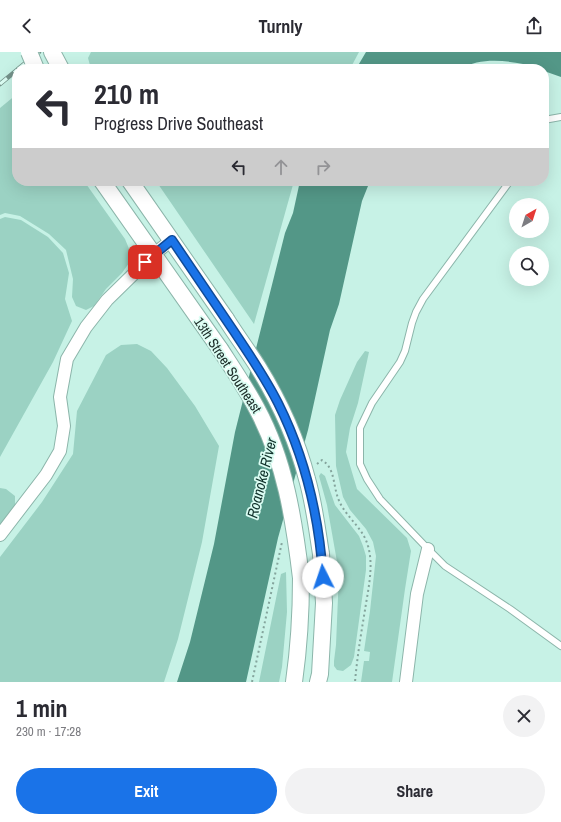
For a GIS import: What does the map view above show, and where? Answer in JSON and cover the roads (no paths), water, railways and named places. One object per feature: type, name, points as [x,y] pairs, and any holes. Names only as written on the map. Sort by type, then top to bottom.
[{"type":"main road","points":[[29,52],[34,64]]},
{"type":"main road","points":[[52,52],[58,64]]},
{"type":"main road","name":"13th Street Southeast","points":[[106,186],[242,382],[258,410],[277,455],[289,498],[296,535],[301,578],[298,655],[294,682]]},
{"type":"main road","name":"13th Street Southeast","points":[[134,186],[258,367],[277,402],[289,429],[307,478],[321,554],[323,633],[318,682]]},
{"type":"street","points":[[0,535],[46,475],[60,451],[64,426],[60,397],[67,359],[86,327],[107,300],[154,254],[172,240]]},
{"type":"street","points":[[406,682],[417,594],[428,549]]},
{"type":"lane","points":[[549,119],[561,117]]},
{"type":"lane","points":[[506,186],[423,299],[416,312],[403,356],[372,403],[360,428],[360,464],[367,479],[380,499],[445,566],[510,609],[561,646]]},
{"type":"water","points":[[366,52],[561,52],[561,77],[549,73],[549,64],[523,64],[491,61],[472,64],[359,64]]},
{"type":"water","name":"Roanoke River","points":[[299,186],[368,186],[362,201],[339,304],[330,330],[308,430],[278,538],[246,682],[177,682],[190,642],[214,544],[235,432],[285,233],[293,213]]},
{"type":"railway","points":[[24,64],[39,52]]},
{"type":"railway","points":[[0,84],[12,74]]}]
